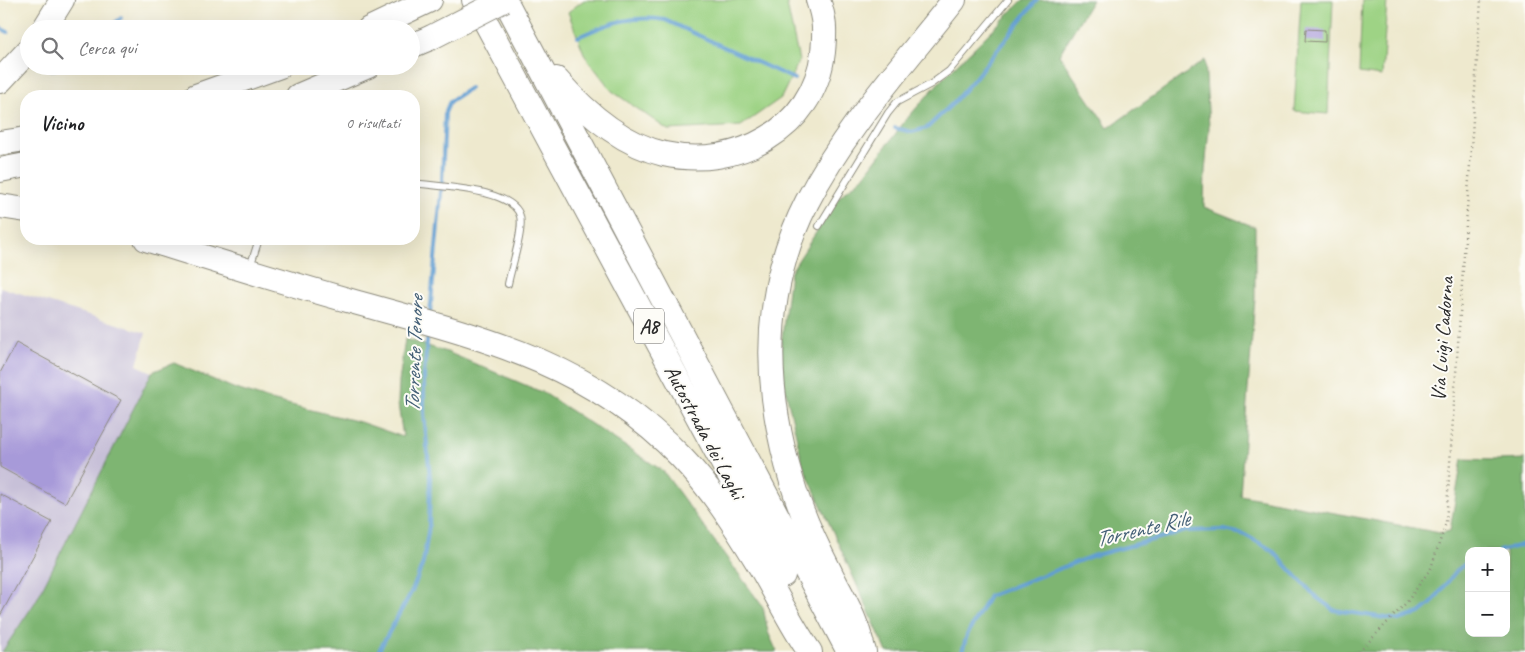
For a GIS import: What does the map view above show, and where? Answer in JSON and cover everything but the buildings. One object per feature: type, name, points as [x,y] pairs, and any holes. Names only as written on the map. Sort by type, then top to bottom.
[{"type":"highway","points":[[50,20],[62,0]]},
{"type":"highway","name":"Autostrada dei Laghi","points":[[474,0],[824,652]]},
{"type":"highway","points":[[421,42],[504,0]]},
{"type":"highway","name":"Autostrada dei Laghi","points":[[504,0],[849,652]]},
{"type":"highway","points":[[534,54],[570,95],[601,122],[632,142],[663,153],[691,158],[725,156],[754,146],[781,129],[800,110],[816,83],[822,59],[826,27],[818,0]]},
{"type":"highway","points":[[864,652],[855,623],[811,534],[792,483],[780,436],[771,381],[772,322],[776,292],[784,260],[807,202],[857,124],[954,0]]},
{"type":"highway","points":[[388,20],[422,4]]},
{"type":"highway","points":[[0,81],[20,60]]},
{"type":"highway","points":[[213,90],[255,75]]},
{"type":"highway","points":[[312,90],[347,75]]},
{"type":"highway","points":[[0,144],[20,140]]},
{"type":"highway","points":[[0,170],[20,166]]},
{"type":"highway","points":[[0,206],[20,209]]},
{"type":"highway","points":[[166,245],[507,347],[578,378],[615,401],[681,457],[712,495],[758,563],[810,652]]},
{"type":"lane","points":[[819,226],[888,113],[897,102],[931,84],[949,71],[1008,0]]},
{"type":"lane","points":[[420,185],[488,194],[502,198],[516,208],[520,216],[521,226],[508,284]]},
{"type":"lane","points":[[249,270],[257,245]]},
{"type":"path","name":"Via Luigi Cadorna","points":[[1360,652],[1407,602],[1431,568],[1446,523],[1482,0]]},
{"type":"shaded area","points":[[0,287],[146,333],[137,365],[152,372],[36,601],[2,652],[0,652]]},
{"type":"green space","points":[[584,0],[786,0],[799,61],[781,98],[741,126],[668,130],[612,91],[585,56],[568,12]]},
{"type":"green space","points":[[1023,0],[1092,0],[1059,55],[1108,128],[1205,60],[1209,127],[1204,207],[1255,227],[1255,297],[1240,495],[1440,533],[1450,531],[1462,459],[1525,459],[1525,652],[887,652],[803,465],[779,362],[790,273],[839,197],[863,177],[905,121],[941,80]]},
{"type":"green space","points":[[1301,0],[1333,0],[1328,114],[1294,111]]},
{"type":"green space","points":[[1362,0],[1387,0],[1382,76],[1359,73]]},
{"type":"green space","points":[[405,339],[447,352],[544,393],[663,471],[763,607],[768,632],[777,652],[2,652],[36,601],[152,372],[174,363],[233,388],[267,399],[360,422],[403,437],[398,404]]},
{"type":"waterway","name":"Torrente Tenore","points":[[895,128],[912,132],[927,128],[974,79],[1037,0]]},
{"type":"waterway","name":"Torrente Tenore","points":[[578,37],[630,19],[665,20],[794,79]]},
{"type":"waterway","points":[[0,28],[8,32]]},
{"type":"waterway","name":"Torrente Tenore","points":[[430,314],[442,181],[445,113],[450,101],[470,88]]},
{"type":"waterway","name":"Torrente Tenore","points":[[378,652],[413,589],[423,563],[429,526],[430,478],[424,412],[424,375],[428,331]]},
{"type":"waterway","name":"Torrente Rile","points":[[962,652],[967,635],[989,596],[1092,556],[1186,531],[1224,530],[1243,534],[1272,550],[1316,597],[1334,610],[1399,620],[1420,613],[1431,604],[1456,571],[1465,564]]},
{"type":"waterway","name":"Torrente Rile","points":[[1510,548],[1525,544]]}]
